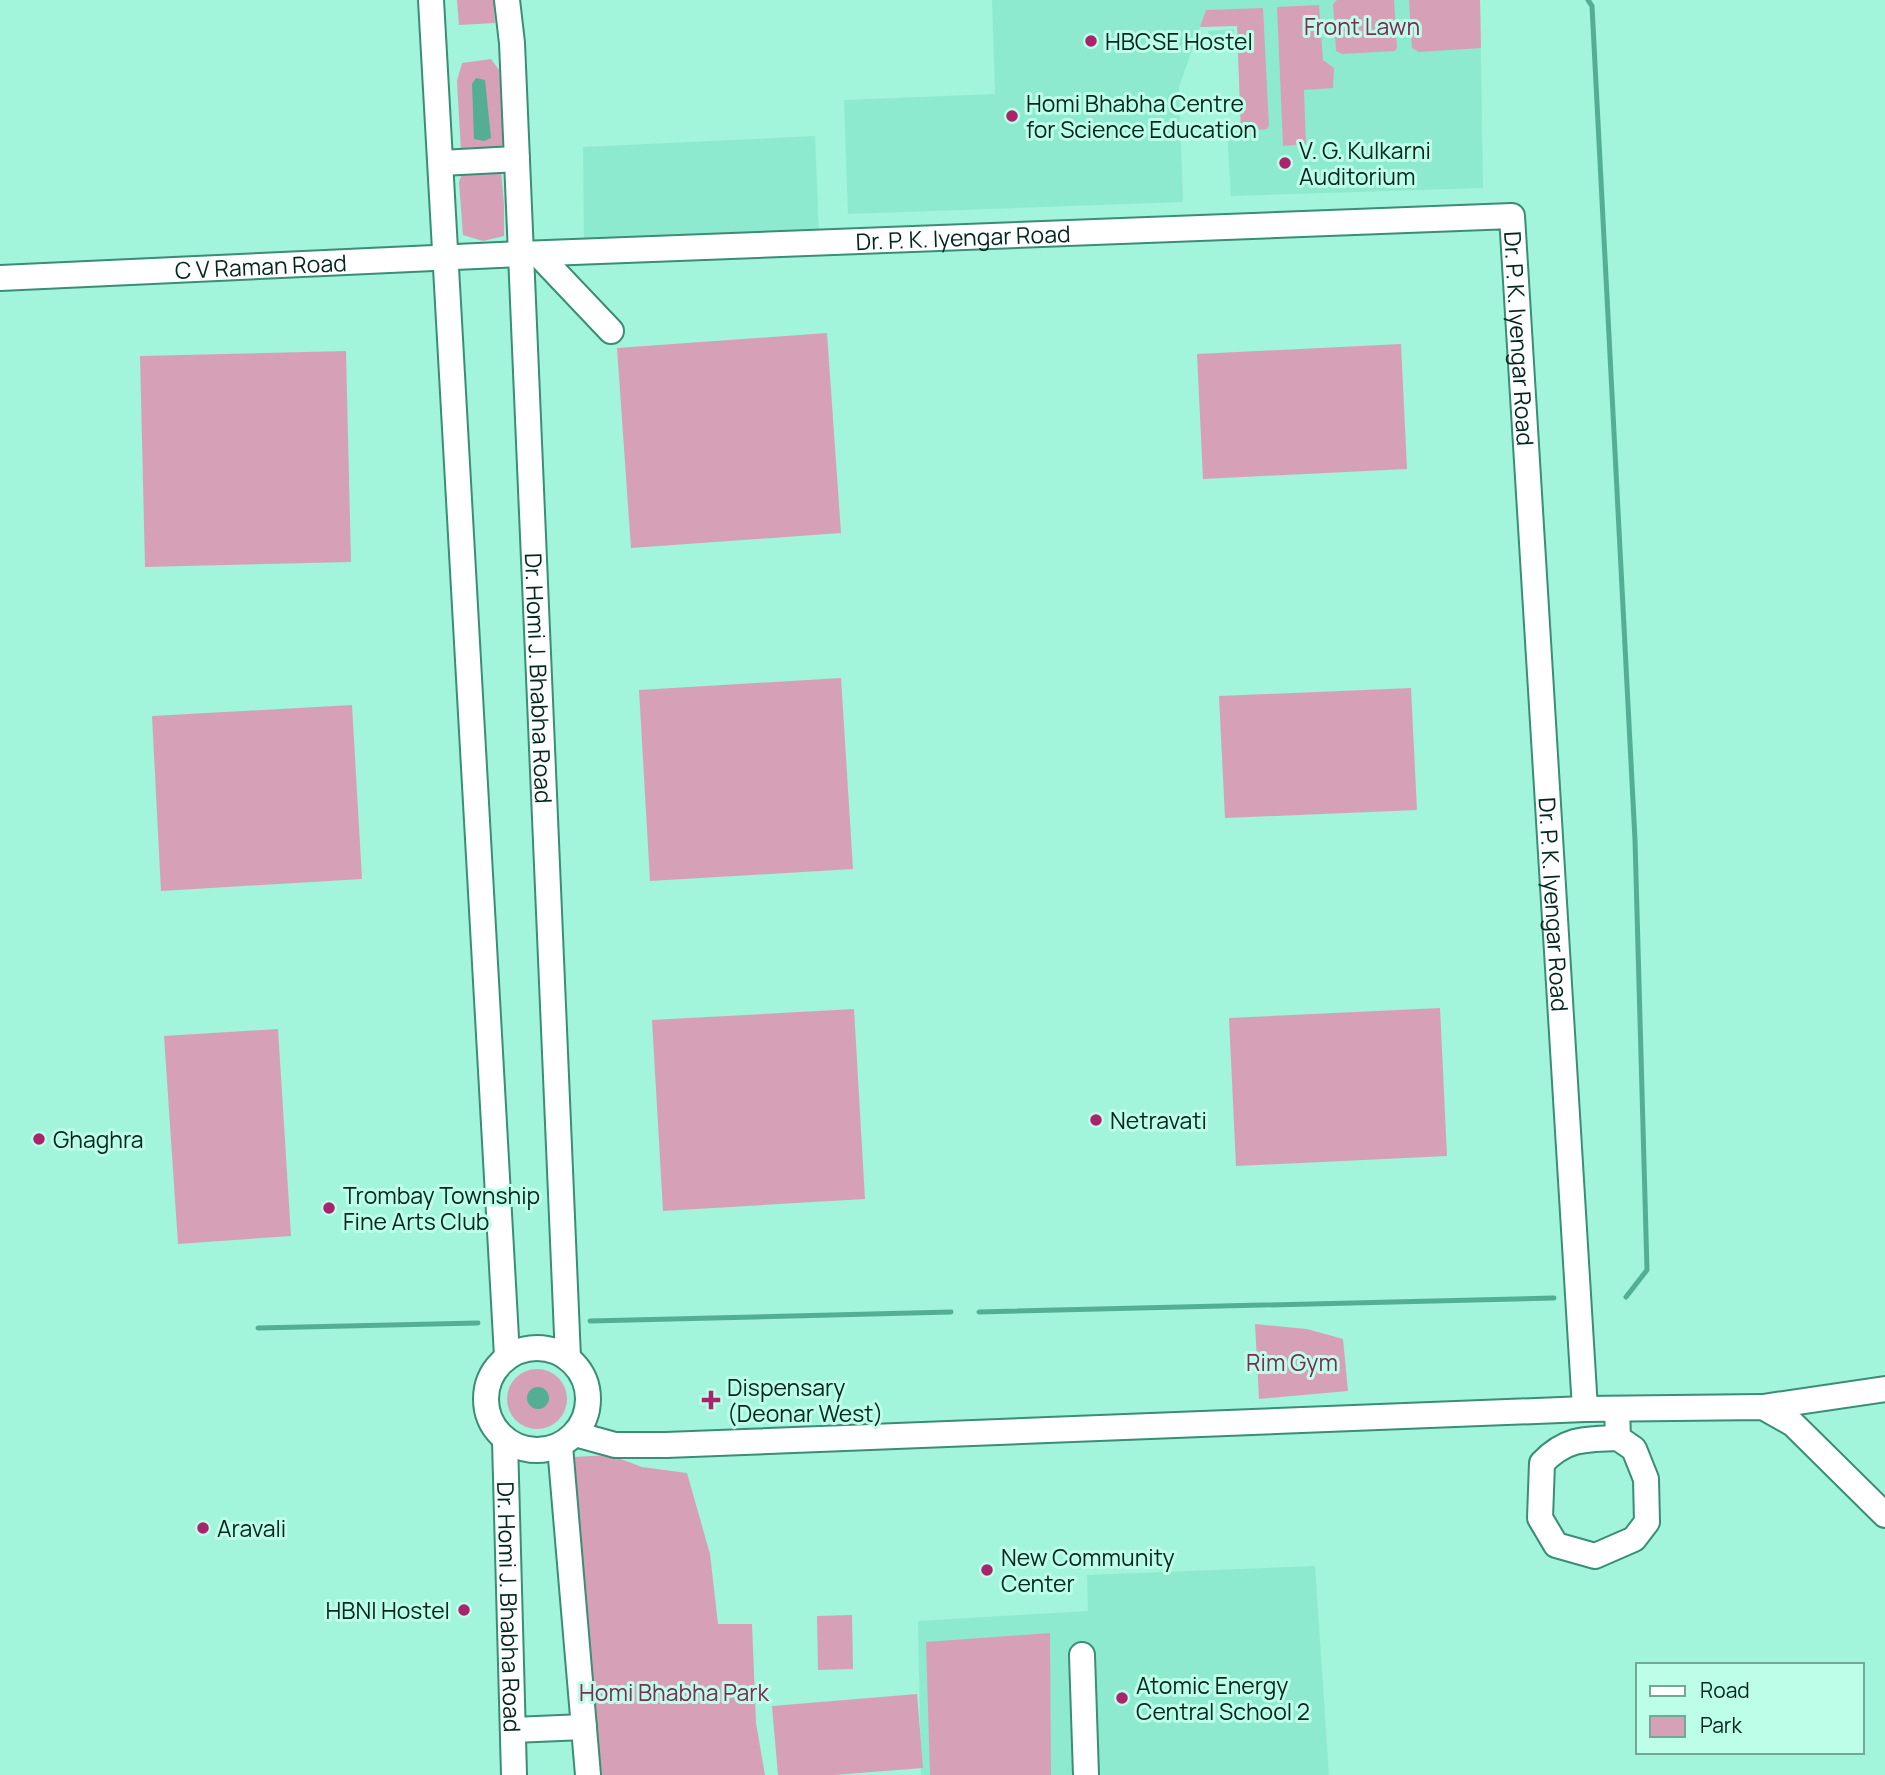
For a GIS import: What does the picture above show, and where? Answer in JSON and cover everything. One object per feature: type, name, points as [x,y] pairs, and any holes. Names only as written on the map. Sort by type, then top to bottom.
[{"type":"street","points":[[431,0],[506,1356]]},
{"type":"street","name":"Dr. Homi J. Bhabha Road","points":[[507,0],[512,43],[517,159],[530,254],[568,1358]]},
{"type":"street","points":[[441,163],[517,159]]},
{"type":"street","name":"Dr. P. K. Iyengar Road","points":[[530,254],[1512,216],[1585,1409]]},
{"type":"street","points":[[530,254],[611,331]]},
{"type":"street","name":"C V Raman Road","points":[[0,278],[530,254]]},
{"type":"street","points":[[540,1348],[568,1358],[580,1370],[587,1385],[589,1402],[585,1419],[567,1440],[542,1451],[522,1449],[505,1441],[493,1428],[486,1412],[485,1394],[490,1377],[506,1356],[525,1349],[540,1348]]},
{"type":"street","points":[[567,1440],[615,1445],[666,1445],[1585,1409],[1763,1407],[1885,1389]]},
{"type":"street","points":[[1763,1407],[1793,1424],[1885,1515]]},
{"type":"street","points":[[1617,1409],[1618,1438]]},
{"type":"street","points":[[1618,1438],[1634,1449],[1646,1479],[1647,1522],[1634,1539],[1595,1556],[1556,1545],[1540,1518],[1542,1463],[1555,1450],[1578,1439],[1618,1438]]},
{"type":"street","points":[[567,1440],[588,1775]]},
{"type":"street","name":"Dr. Homi J. Bhabha Road","points":[[505,1441],[514,1775]]},
{"type":"street","points":[[1082,1655],[1086,1775]]},
{"type":"street","points":[[513,1730],[584,1727]]},
{"type":"shaded area","name":"Homi Bhabha Centre for Science Education","points":[[992,0],[1480,0],[1483,188],[1231,196],[1227,133],[1241,131],[1237,25],[1200,27],[1179,87],[1183,202],[848,214],[844,100],[995,94]]},
{"type":"shaded area","points":[[1234,29],[1236,50],[1210,52],[1208,31]]},
{"type":"shaded area","points":[[476,78],[485,80],[491,138],[484,141],[474,139],[472,84]]},
{"type":"shaded area","points":[[815,136],[819,234],[584,243],[583,147]]},
{"type":"shaded area","points":[[538,1387],[546,1390],[549,1398],[546,1406],[538,1409],[530,1406],[527,1398],[530,1390]]},
{"type":"shaded area","name":"Atomic Energy Central School 2","points":[[1315,1566],[1329,1775],[921,1775],[918,1621],[1088,1611],[1087,1575]]},
{"type":"green space","points":[[457,0],[494,0],[495,23],[459,25]]},
{"type":"green space","name":"Front Lawn","points":[[1337,0],[1394,0],[1395,51],[1342,54],[1336,51],[1333,4]]},
{"type":"green space","points":[[1409,0],[1480,0],[1481,48],[1419,52],[1412,48]]},
{"type":"green space","points":[[1319,5],[1323,60],[1334,68],[1333,88],[1304,90],[1306,144],[1283,146],[1277,7]]},
{"type":"green space","points":[[1263,8],[1269,125],[1267,129],[1241,132],[1237,26],[1200,27],[1206,10]]},
{"type":"green space","points":[[491,59],[499,70],[504,141],[499,154],[461,151],[457,81],[462,63]]},
{"type":"green space","points":[[482,168],[501,171],[504,204],[504,236],[483,241],[463,235],[459,182],[462,174]]},
{"type":"green space","points":[[827,333],[841,533],[631,548],[617,348]]},
{"type":"green space","points":[[1401,344],[1407,469],[1203,479],[1197,354]]},
{"type":"green space","points":[[346,351],[351,562],[145,567],[140,356]]},
{"type":"green space","points":[[841,678],[853,869],[650,881],[639,690]]},
{"type":"green space","points":[[1411,688],[1417,810],[1225,818],[1219,696]]},
{"type":"green space","points":[[352,705],[362,879],[161,891],[152,716]]},
{"type":"green space","points":[[1440,1008],[1447,1156],[1236,1166],[1229,1018]]},
{"type":"green space","points":[[854,1009],[865,1199],[663,1211],[652,1020]]},
{"type":"green space","points":[[278,1029],[291,1236],[178,1244],[164,1036]]},
{"type":"green space","name":"Rim Gym","points":[[1255,1324],[1307,1329],[1343,1339],[1348,1391],[1259,1399]]},
{"type":"green space","points":[[537,1369],[558,1378],[567,1399],[558,1420],[537,1429],[516,1420],[507,1399],[516,1378]]},
{"type":"green space","name":"Homi Bhabha Park","points":[[610,1455],[642,1467],[687,1473],[710,1554],[718,1624],[752,1624],[756,1723],[765,1775],[600,1775],[574,1457]]},
{"type":"green space","points":[[852,1615],[853,1669],[818,1670],[817,1616]]},
{"type":"green space","points":[[1050,1633],[1051,1775],[930,1775],[926,1642]]},
{"type":"green space","points":[[917,1694],[923,1768],[834,1775],[778,1775],[772,1706]]},
{"type":"waterway","points":[[1588,0],[1592,6],[1635,840],[1647,1270],[1626,1297]]},
{"type":"waterway","points":[[979,1312],[1554,1298]]},
{"type":"waterway","points":[[590,1321],[951,1312]]},
{"type":"waterway","points":[[258,1328],[478,1323]]},
{"type":"place","name":"HBCSE Hostel","points":[[1091,41]]},
{"type":"place","name":"Homi Bhabha Centre for Science Education","points":[[1012,116]]},
{"type":"place","name":"V. G. Kulkarni Auditorium","points":[[1285,163]]},
{"type":"place","name":"Netravati","points":[[1096,1120]]},
{"type":"place","name":"Ghaghra","points":[[39,1139]]},
{"type":"place","name":"Trombay Township Fine Arts Club","points":[[329,1208]]},
{"type":"place","name":"Dispensary (Deonar West)","points":[[711,1400]]},
{"type":"place","name":"Aravali","points":[[203,1528]]},
{"type":"place","name":"New Community Center","points":[[987,1570]]},
{"type":"place","name":"HBNI Hostel","points":[[464,1610]]},
{"type":"place","name":"Atomic Energy Central School 2","points":[[1122,1698]]}]
